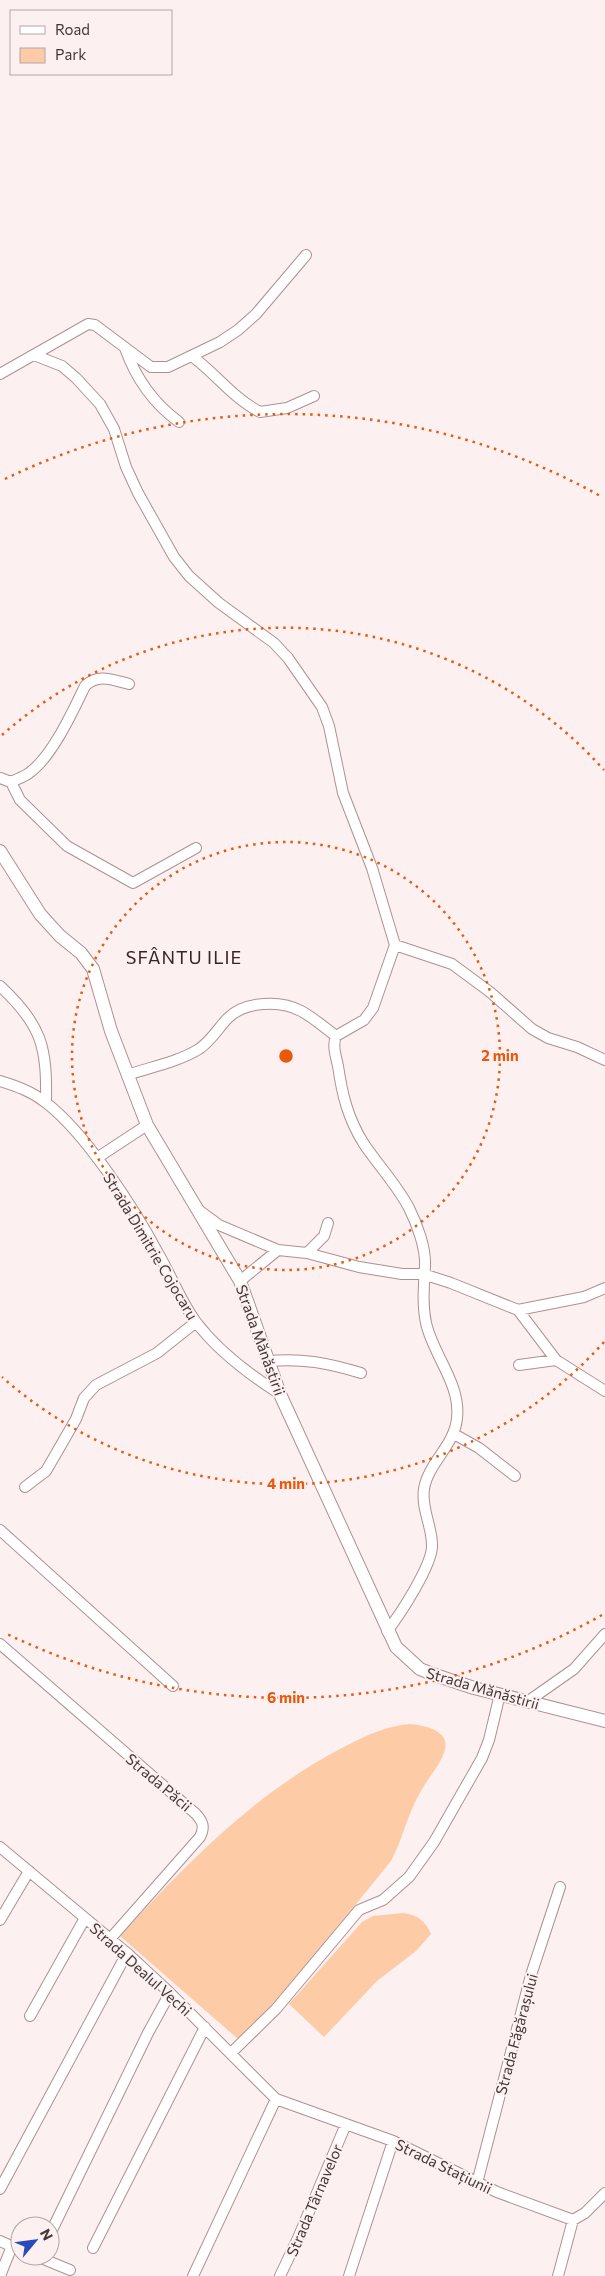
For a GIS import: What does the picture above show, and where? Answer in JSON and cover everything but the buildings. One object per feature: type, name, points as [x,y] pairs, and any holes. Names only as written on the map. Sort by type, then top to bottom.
[{"type":"street","points":[[0,374],[88,324],[95,325],[151,367],[160,369],[193,357],[238,330],[256,314],[306,255]]},
{"type":"street","points":[[124,347],[134,369],[153,400],[179,422]]},
{"type":"street","points":[[34,355],[62,366],[100,404],[114,429],[126,467],[143,502],[174,557],[189,576],[219,603],[274,643],[316,697],[329,726],[344,793],[372,868],[394,945],[373,1008],[364,1020],[336,1036],[334,1045],[342,1092],[348,1114],[363,1142],[409,1209],[423,1250],[426,1321],[432,1345],[456,1396],[458,1408],[454,1434],[428,1476],[424,1489],[424,1505],[432,1546],[428,1561],[403,1611],[387,1631]]},
{"type":"street","points":[[193,357],[209,369],[238,398],[260,412],[287,408],[314,396]]},
{"type":"street","points":[[11,782],[30,773],[51,748],[90,680],[97,678],[129,684]]},
{"type":"street","points":[[0,778],[11,782],[20,800],[67,846],[132,883],[196,848]]},
{"type":"street","name":"Strada Mănăstirii","points":[[0,851],[40,914],[60,936],[81,953],[93,969],[111,1031],[147,1125],[240,1281],[280,1394],[387,1631],[396,1647],[420,1669],[474,1688],[605,1721]]},
{"type":"street","points":[[394,945],[452,964],[490,992],[532,1029],[548,1038],[577,1046],[605,1060]]},
{"type":"street","points":[[0,986],[17,1002],[33,1023],[42,1040],[46,1060],[46,1102]]},
{"type":"street","points":[[127,1075],[192,1053],[214,1036],[228,1018],[243,1008],[253,1006],[288,1006],[300,1010],[336,1036]]},
{"type":"street","name":"Strada Dimitrie Cojocaru","points":[[0,1081],[32,1093],[46,1102],[97,1158],[157,1250],[196,1322],[211,1340],[262,1383],[280,1394]]},
{"type":"street","points":[[97,1158],[147,1125]]},
{"type":"street","points":[[200,1211],[219,1224],[278,1250],[307,1253],[359,1267],[402,1274],[424,1274],[518,1310],[556,1360],[605,1391]]},
{"type":"street","points":[[307,1253],[324,1236],[328,1223]]},
{"type":"street","points":[[240,1281],[278,1250]]},
{"type":"street","points":[[518,1310],[584,1297],[605,1288]]},
{"type":"street","points":[[25,1487],[46,1471],[76,1419],[84,1398],[96,1385],[157,1352],[196,1322]]},
{"type":"street","points":[[268,1361],[290,1359],[319,1361],[361,1373]]},
{"type":"street","points":[[520,1365],[556,1360]]},
{"type":"street","points":[[454,1434],[479,1448],[515,1476]]},
{"type":"street","points":[[0,1530],[173,1686]]},
{"type":"street","points":[[527,1702],[574,1669],[605,1634]]},
{"type":"street","name":"Strada Păcii","points":[[0,1644],[203,1822],[204,1830],[200,1837],[110,1939]]},
{"type":"street","points":[[230,2053],[276,2009],[358,1910],[368,1904],[383,1900],[409,1877],[434,1842],[482,1758],[489,1740],[500,1694]]},
{"type":"street","name":"Strada Dealul Vechi","points":[[0,1847],[127,1953],[170,1993],[276,2099]]},
{"type":"street","points":[[0,1920],[29,1871]]},
{"type":"street","name":"Strada Făgărașului","points":[[477,2183],[541,1939],[560,1887]]},
{"type":"street","points":[[30,2016],[85,1918]]},
{"type":"street","points":[[0,2189],[127,1953]]},
{"type":"street","points":[[59,2216],[148,2032],[170,1993]]},
{"type":"street","points":[[93,2248],[205,2028]]},
{"type":"street","points":[[194,2276],[276,2099]]},
{"type":"street","name":"Strada Stațiunii","points":[[276,2099],[394,2141],[515,2200],[573,2220]]},
{"type":"street","name":"Strada Târnavelor","points":[[280,2276],[302,2230],[346,2124]]},
{"type":"street","points":[[349,2276],[394,2141]]},
{"type":"street","points":[[558,2276],[573,2220],[585,2213],[605,2193]]},
{"type":"street","points":[[0,2276],[10,2258]]},
{"type":"street","points":[[60,2266],[70,2270]]},
{"type":"green space","points":[[412,1724],[436,1730],[443,1737],[445,1747],[442,1758],[414,1804],[391,1861],[286,1990],[238,2039],[120,1936],[195,1857],[278,1787],[357,1740],[384,1729]]},
{"type":"green space","points":[[404,1913],[421,1919],[431,1934],[416,1951],[377,1981],[324,2037],[289,2004],[362,1922],[373,1916]]},
{"type":"district","name":"SFÂNTU ILIE","points":[[184,957]]}]
